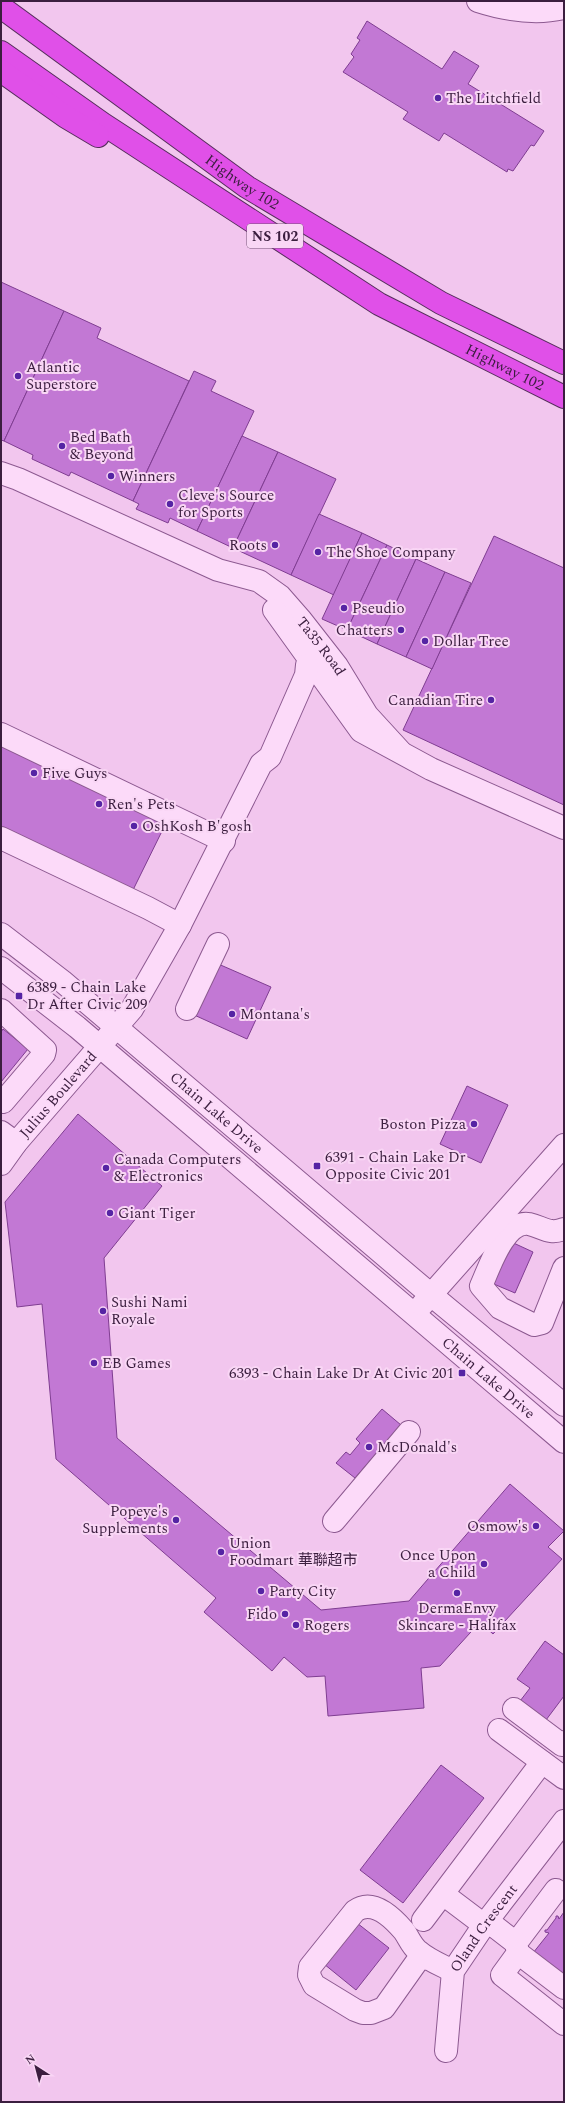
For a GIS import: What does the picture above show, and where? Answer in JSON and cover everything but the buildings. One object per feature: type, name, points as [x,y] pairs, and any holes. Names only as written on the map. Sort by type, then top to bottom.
[{"type":"highway","points":[[4,1],[247,187]]},
{"type":"highway","name":"Highway 102","points":[[1,7],[247,187],[441,303],[564,363]]},
{"type":"highway","name":"Highway 102","points":[[1,52],[103,124],[379,304],[564,397]]},
{"type":"highway","points":[[1,71],[66,118],[379,304]]},
{"type":"street","points":[[478,1],[504,9],[548,11],[564,8]]},
{"type":"street","name":"Ta35 Road","points":[[1,473],[18,478],[218,570],[270,604],[314,658],[361,731],[439,773],[564,828]]},
{"type":"street","name":"Julius Boulevard","points":[[1,1164],[8,1137],[100,1046],[132,1009],[180,925],[224,841],[261,764],[258,756],[298,669],[314,658]]},
{"type":"street","points":[[1,734],[224,841]]},
{"type":"street","points":[[1,838],[148,908],[180,925]]},
{"type":"street","name":"Chain Lake Drive","points":[[1,934],[62,980],[430,1294],[564,1405]]},
{"type":"street","points":[[186,1009],[218,944]]},
{"type":"street","name":"Chain Lake Drive","points":[[1,968],[100,1046],[564,1442]]},
{"type":"street","points":[[1,1010],[45,1050],[44,1054],[3,1102],[1,1100]]},
{"type":"street","points":[[414,1313],[564,1145]]},
{"type":"street","points":[[564,1229],[555,1232],[528,1224],[516,1226],[504,1237],[482,1286],[500,1308],[534,1325],[542,1323],[564,1268]]},
{"type":"street","points":[[334,1521],[408,1432]]},
{"type":"street","points":[[514,1709],[562,1745],[564,1742]]},
{"type":"street","points":[[499,1730],[564,1778]]},
{"type":"street","points":[[423,1920],[542,1762]]},
{"type":"street","name":"Oland Crescent","points":[[446,2051],[453,1971],[484,1925],[564,1822]]},
{"type":"street","points":[[556,1890],[517,1948],[502,1975],[564,2024]]},
{"type":"street","points":[[443,1894],[484,1925],[494,1926],[517,1948],[564,1988]]},
{"type":"street","points":[[426,1958],[418,1960],[384,2008],[371,2013],[363,2013],[355,2010],[314,1985],[309,1975],[310,1967],[355,1911],[360,1907],[368,1906],[380,1910],[392,1919],[405,1932],[410,1943],[426,1958],[453,1971]]},
{"type":"place","name":"The Litchfield","points":[[438,98]]},
{"type":"place","name":"Atlantic Superstore","points":[[18,376]]},
{"type":"place","name":"Bed Bath & Beyond","points":[[62,446]]},
{"type":"place","name":"Winners","points":[[111,476]]},
{"type":"place","name":"Cleve's Source for Sports","points":[[170,504]]},
{"type":"place","name":"Roots","points":[[275,545]]},
{"type":"place","name":"The Shoe Company","points":[[318,552]]},
{"type":"place","name":"Pseudio","points":[[344,608]]},
{"type":"place","name":"Chatters","points":[[401,630]]},
{"type":"place","name":"Dollar Tree","points":[[425,641]]},
{"type":"place","name":"Canadian Tire","points":[[491,700]]},
{"type":"place","name":"Five Guys","points":[[34,773]]},
{"type":"place","name":"Ren's Pets","points":[[99,804]]},
{"type":"place","name":"OshKosh B'gosh","points":[[134,826]]},
{"type":"place","name":"6389 - Chain Lake Dr After Civic 209","points":[[19,996]]},
{"type":"place","name":"Montana's","points":[[232,1014]]},
{"type":"place","name":"Boston Pizza","points":[[474,1124]]},
{"type":"place","name":"6391 - Chain Lake Dr Opposite Civic 201","points":[[317,1166]]},
{"type":"place","name":"Canada Computers & Electronics","points":[[106,1168]]},
{"type":"place","name":"Giant Tiger","points":[[110,1213]]},
{"type":"place","name":"Sushi Nami Royale","points":[[103,1311]]},
{"type":"place","name":"EB Games","points":[[94,1363]]},
{"type":"place","name":"6393 - Chain Lake Dr At Civic 201","points":[[462,1373]]},
{"type":"place","name":"McDonald's","points":[[369,1447]]},
{"type":"place","name":"Popeye's Supplements","points":[[176,1520]]},
{"type":"place","name":"Osmow's","points":[[536,1526]]},
{"type":"place","name":"Union Foodmart 華聯超市","points":[[221,1552]]},
{"type":"place","name":"Once Upon a Child","points":[[484,1564]]},
{"type":"place","name":"Party City","points":[[261,1591]]},
{"type":"place","name":"DermaEnvy Skincare - Halifax","points":[[457,1593]]},
{"type":"place","name":"Fido","points":[[285,1614]]},
{"type":"place","name":"Rogers","points":[[296,1625]]}]
